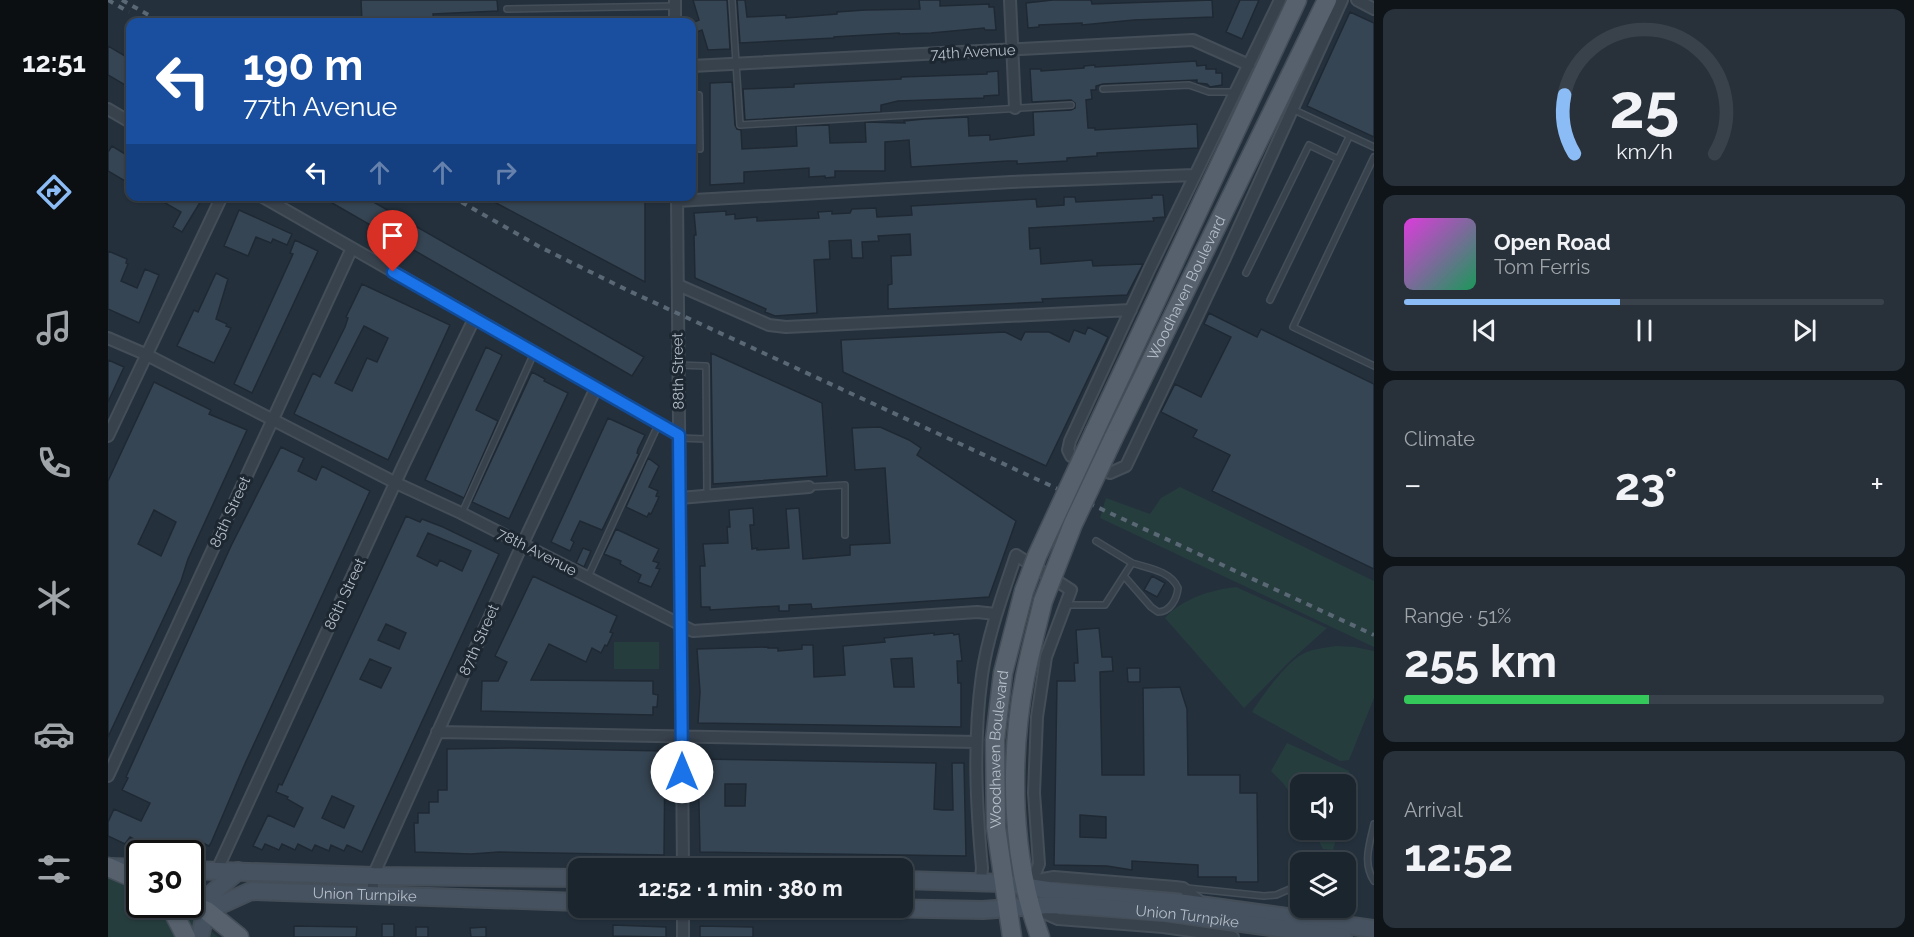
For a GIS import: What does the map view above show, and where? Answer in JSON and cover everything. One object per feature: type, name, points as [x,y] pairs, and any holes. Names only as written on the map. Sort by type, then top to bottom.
[{"type":"main road","name":"Woodhaven Boulevard","points":[[1012,937],[1006,908],[995,814],[995,740],[1003,673],[1024,591],[1041,547],[1297,0]]},
{"type":"main road","name":"Woodhaven Boulevard","points":[[1040,937],[1025,886],[1017,822],[1017,747],[1025,677],[1043,601],[1073,525],[1113,439],[1326,0]]},
{"type":"main road","points":[[109,867],[126,867]]},
{"type":"main road","points":[[109,867],[126,875]]},
{"type":"main road","name":"Union Turnpike","points":[[204,870],[373,876],[568,878]]},
{"type":"main road","points":[[204,902],[238,871]]},
{"type":"main road","name":"Union Turnpike","points":[[913,880],[1003,883],[1062,892],[1205,905],[1374,929]]},
{"type":"main road","name":"Union Turnpike","points":[[204,905],[251,891],[568,902]]},
{"type":"main road","name":"Union Turnpike","points":[[913,909],[983,910],[1057,905],[1129,909],[1343,937]]},
{"type":"main road","points":[[204,911],[239,937]]},
{"type":"main road","points":[[176,918],[186,937]]},
{"type":"main road","points":[[199,918],[200,937]]},
{"type":"street","points":[[1010,0],[1016,108]]},
{"type":"street","points":[[1280,0],[1194,175],[1070,441],[1068,450],[1071,456],[1110,473],[1126,466],[1225,258],[1342,0]]},
{"type":"street","points":[[1357,0],[1374,9]]},
{"type":"street","name":"74th Avenue","points":[[696,66],[1193,40],[1249,65]]},
{"type":"street","points":[[109,111],[126,120]]},
{"type":"street","points":[[696,198],[1194,175]]},
{"type":"street","points":[[108,436],[220,201]]},
{"type":"street","points":[[270,201],[679,436]]},
{"type":"street","name":"88th Street","points":[[677,201],[683,858]]},
{"type":"street","name":"85th Street","points":[[108,776],[352,248]]},
{"type":"street","points":[[678,285],[769,326],[786,327],[1131,310]]},
{"type":"street","name":"86th Street","points":[[217,870],[474,319]]},
{"type":"street","name":"78th Avenue","points":[[108,338],[145,354],[272,421],[697,632],[977,612],[996,614]]},
{"type":"street","name":"87th Street","points":[[373,894],[373,876],[522,545],[596,388]]},
{"type":"street","points":[[680,498],[809,487]]},
{"type":"street","name":"Woodhaven Boulevard","points":[[981,881],[976,742],[982,673],[996,614],[1016,555],[1071,590],[1065,605]]},
{"type":"street","points":[[1025,886],[1035,874],[1039,864],[1034,793],[1037,717],[1046,657],[1065,605]]},
{"type":"street","points":[[437,732],[976,742]]},
{"type":"street","name":"Union Turnpike","points":[[1025,886],[1038,880],[1054,877],[1183,888],[1205,905]]},
{"type":"street","name":"Union Turnpike","points":[[1030,906],[1058,919],[1233,937]]},
{"type":"street","points":[[683,918],[683,937]]},
{"type":"lane","points":[[732,0],[740,125],[1071,105]]},
{"type":"lane","points":[[507,9],[675,3]]},
{"type":"lane","points":[[1103,89],[1189,85],[1209,92],[1235,92]]},
{"type":"lane","points":[[696,100],[699,99],[700,146],[696,144]]},
{"type":"lane","points":[[1292,110],[1374,147]]},
{"type":"lane","points":[[1270,300],[1349,136]]},
{"type":"lane","points":[[1246,273],[1309,145],[1338,159]]},
{"type":"lane","points":[[1374,157],[1293,327],[1374,366]]},
{"type":"lane","points":[[461,513],[534,353]]},
{"type":"lane","points":[[678,365],[706,366],[707,496]]},
{"type":"lane","points":[[588,578],[658,423]]},
{"type":"lane","points":[[679,436],[706,439]]},
{"type":"lane","points":[[809,487],[845,484],[845,535]]},
{"type":"lane","points":[[1096,541],[1132,563],[1167,575],[1174,580],[1178,588],[1173,602],[1167,609],[1158,612],[1124,576]]},
{"type":"lane","points":[[1065,605],[1105,605],[1132,563]]},
{"type":"lane","points":[[1374,824],[1367,865],[1374,881]]},
{"type":"lane","points":[[1183,888],[1264,897],[1290,889]]},
{"type":"green space","points":[[1180,487],[1374,581],[1374,647],[1100,518],[1106,498],[1150,514],[1161,498]]},
{"type":"green space","points":[[1236,587],[1327,628],[1290,661],[1244,708],[1165,618],[1172,611],[1197,596]]},
{"type":"green space","points":[[614,642],[659,642],[659,669],[614,669]]},
{"type":"green space","points":[[1336,646],[1374,651],[1374,698],[1349,760],[1340,761],[1252,712],[1274,682],[1299,656],[1317,649]]},
{"type":"green space","points":[[1287,743],[1349,771],[1350,774],[1290,774],[1290,793],[1271,771]]},
{"type":"green space","points":[[1318,840],[1336,840],[1333,850],[1323,849]]},
{"type":"green space","points":[[108,874],[126,883],[126,918],[194,918],[218,937],[108,937]]},
{"type":"building","points":[[361,0],[497,0],[498,11],[433,14],[434,18],[362,18]]},
{"type":"building","points":[[693,0],[727,0],[730,49],[708,50],[702,30],[697,32],[696,29],[696,21],[699,20]]},
{"type":"building","points":[[737,0],[745,0],[747,17],[786,15],[786,18],[865,10],[920,9],[919,0],[940,0],[940,6],[989,4],[989,7],[994,7],[996,30],[985,30],[984,28],[740,43]]},
{"type":"building","points":[[1091,0],[1092,4],[1212,0],[1213,17],[1134,20],[1082,25],[1082,23],[1039,25],[1039,27],[1028,28],[1026,3]]},
{"type":"building","points":[[1240,0],[1259,0],[1242,39],[1226,32]]},
{"type":"building","points":[[1350,12],[1374,23],[1374,137],[1307,106]]},
{"type":"building","points":[[108,46],[126,57],[126,86],[108,75]]},
{"type":"building","points":[[1196,61],[1197,66],[1206,65],[1206,69],[1216,69],[1216,73],[1222,73],[1222,85],[1210,87],[1207,84],[1197,83],[1197,80],[1103,84],[1096,86],[1096,90],[1091,90],[1092,99],[1086,100],[1088,128],[1095,128],[1095,130],[1197,124],[1198,148],[1097,153],[1097,156],[1067,158],[1067,161],[1017,164],[1017,161],[1008,161],[911,167],[909,140],[885,142],[885,171],[835,171],[835,177],[825,178],[825,176],[809,177],[809,168],[744,172],[744,183],[710,185],[710,83],[732,82],[735,125],[741,130],[742,149],[797,146],[796,126],[829,125],[830,143],[866,142],[865,122],[905,123],[904,121],[968,117],[969,136],[990,135],[990,140],[1034,135],[1033,112],[1075,108],[1075,103],[1071,100],[1032,102],[1030,69],[1041,69],[1041,71],[1095,65],[1095,67]]},
{"type":"building","points":[[998,71],[999,95],[984,96],[984,98],[898,101],[881,105],[881,112],[745,120],[743,89],[901,79],[901,77],[987,74],[987,72]]},
{"type":"building","points":[[112,146],[126,155],[126,182],[108,171],[108,152]]},
{"type":"building","points":[[1152,195],[1163,195],[1165,217],[1153,218],[1154,221],[1029,228],[1030,249],[1040,248],[1041,264],[1092,260],[1093,266],[1143,264],[1127,295],[1042,299],[1043,302],[888,309],[888,285],[892,284],[891,256],[911,255],[910,234],[878,236],[879,241],[862,242],[863,258],[852,258],[851,240],[829,241],[830,259],[814,260],[817,313],[775,316],[765,312],[766,309],[695,278],[694,213],[726,211],[726,215],[735,214],[735,219],[757,217],[757,221],[819,218],[818,212],[850,213],[852,209],[876,208],[877,217],[912,215],[911,206],[1036,199],[1037,207],[1064,205],[1064,197],[1075,197],[1076,202],[1152,198]]},
{"type":"building","points":[[162,201],[201,201],[182,232],[173,227],[181,212]]},
{"type":"building","points":[[329,201],[372,201],[644,357],[632,376]]},
{"type":"building","points":[[492,201],[645,201],[645,282]]},
{"type":"building","points":[[239,210],[292,234],[287,245],[273,239],[271,243],[256,237],[248,256],[224,246]]},
{"type":"building","points":[[295,240],[318,251],[252,393],[234,384],[293,254],[290,253]]},
{"type":"building","points":[[108,251],[127,259],[128,264],[121,281],[137,288],[145,269],[159,275],[139,323],[108,309]]},
{"type":"building","points":[[216,273],[228,279],[216,319],[231,328],[214,363],[177,346],[194,310],[198,312]]},
{"type":"building","points":[[362,284],[450,325],[388,460],[294,414],[313,373],[320,377],[345,327],[348,318],[346,317]],"holes":[[[364,326],[388,338],[377,362],[367,358],[352,391],[335,383]]]},
{"type":"building","points":[[1209,313],[1257,337],[1261,329],[1374,384],[1374,569],[1212,491],[1230,455],[1193,437],[1197,430],[1161,412],[1175,384],[1201,397],[1231,337],[1204,324]]},
{"type":"building","points":[[1088,327],[1108,337],[1046,466],[843,372],[841,340],[1005,332],[1021,340],[1025,332],[1049,332],[1069,342],[1074,330],[1085,334]]},
{"type":"building","points":[[486,347],[502,355],[476,410],[498,421],[464,498],[425,480]]},
{"type":"building","points":[[711,353],[822,403],[827,476],[713,484]]},
{"type":"building","points":[[108,360],[124,367],[108,402]]},
{"type":"building","points":[[532,372],[568,393],[509,519],[472,502]]},
{"type":"building","points":[[154,382],[211,410],[209,414],[247,430],[188,559],[181,581],[108,737],[108,481]],"holes":[[[154,510],[176,522],[161,556],[138,544]]]},
{"type":"building","points":[[608,418],[645,435],[638,449],[639,454],[602,530],[580,521],[571,540],[574,542],[570,551],[551,542]]},
{"type":"building","points":[[880,427],[921,448],[917,455],[1016,521],[989,597],[812,609],[811,604],[789,605],[789,611],[779,611],[779,606],[710,610],[710,607],[701,607],[700,566],[705,566],[703,544],[728,543],[729,510],[753,508],[754,525],[750,525],[752,549],[789,548],[786,509],[799,508],[803,559],[850,555],[850,545],[890,543],[885,468],[855,470],[852,428]]},
{"type":"building","points":[[281,447],[304,458],[298,471],[316,480],[322,466],[370,491],[209,846],[204,844],[204,840],[136,840],[130,837],[125,844],[108,836],[108,822],[114,809],[141,821],[150,803],[122,790],[128,778],[126,777],[231,546]]},
{"type":"building","points":[[648,458],[659,466],[649,487],[658,491],[656,496],[659,497],[651,514],[649,513],[647,517],[626,507]]},
{"type":"building","points":[[406,516],[443,527],[499,554],[362,852],[347,845],[344,851],[331,845],[329,851],[315,845],[312,851],[298,844],[295,850],[282,844],[279,850],[265,844],[262,850],[253,846],[268,815],[294,827],[303,808],[287,799],[288,797],[276,792],[279,784],[282,785]],"holes":[[[428,533],[471,551],[462,571],[440,560],[437,566],[417,556]],[[386,624],[406,633],[399,649],[378,640]],[[370,659],[391,668],[381,688],[360,679]],[[332,796],[354,806],[344,828],[322,818]]]},
{"type":"building","points":[[616,529],[659,549],[653,561],[659,563],[656,568],[660,569],[651,587],[638,582],[641,575],[620,564],[621,561],[604,554]]},
{"type":"building","points":[[583,548],[591,551],[584,567],[576,563]]},
{"type":"building","points":[[533,576],[617,616],[610,632],[613,633],[601,653],[592,648],[586,662],[549,644],[531,680],[653,681],[653,694],[658,695],[657,707],[653,707],[653,715],[481,711],[482,681],[498,681],[507,662],[495,656]]},
{"type":"building","points":[[1152,576],[1165,583],[1157,597],[1144,590]]},
{"type":"building","points":[[1099,628],[1102,657],[1112,657],[1113,671],[1100,672],[1102,775],[1144,775],[1143,688],[1180,687],[1187,709],[1188,775],[1240,775],[1240,793],[1257,793],[1258,882],[1236,882],[1236,877],[1198,877],[1198,865],[1132,861],[1132,870],[1107,866],[1054,865],[1057,681],[1075,681],[1074,663],[1078,663],[1076,630]],"holes":[[[1080,815],[1106,817],[1106,838],[1080,837]]]},
{"type":"building","points":[[934,633],[934,635],[959,634],[962,661],[957,661],[958,683],[961,683],[961,727],[698,723],[700,692],[697,649],[768,647],[778,648],[778,651],[802,649],[802,645],[813,645],[814,677],[845,675],[843,646],[885,642],[884,638]],"holes":[[[912,658],[914,687],[894,687],[891,659]]]},
{"type":"building","points":[[1127,668],[1140,668],[1140,682],[1128,682]]},
{"type":"building","points":[[447,749],[665,751],[664,855],[415,852],[414,823],[418,823],[418,813],[429,813],[429,802],[438,802],[438,790],[447,790]]},
{"type":"building","points":[[698,759],[936,763],[934,809],[943,810],[953,810],[952,763],[964,763],[966,856],[700,852]],"holes":[[[725,784],[746,784],[745,806],[725,806]]]},
{"type":"building","points":[[382,924],[394,924],[394,937],[382,937]]},
{"type":"building","points":[[613,925],[666,927],[666,937],[613,936]]},
{"type":"building","points":[[294,926],[357,927],[356,937],[294,937]]},
{"type":"building","points":[[700,926],[753,927],[753,937],[700,937]]},
{"type":"building","points":[[416,927],[428,927],[428,937],[416,937]]},
{"type":"building","points":[[486,927],[486,937],[471,937],[470,928]]},
{"type":"railway","points":[[108,0],[129,12]]},
{"type":"railway","points":[[122,0],[154,18]]},
{"type":"railway","points":[[460,201],[540,247],[627,290],[1374,635]]},
{"type":"route","points":[[393,272],[679,435],[682,772]]}]
